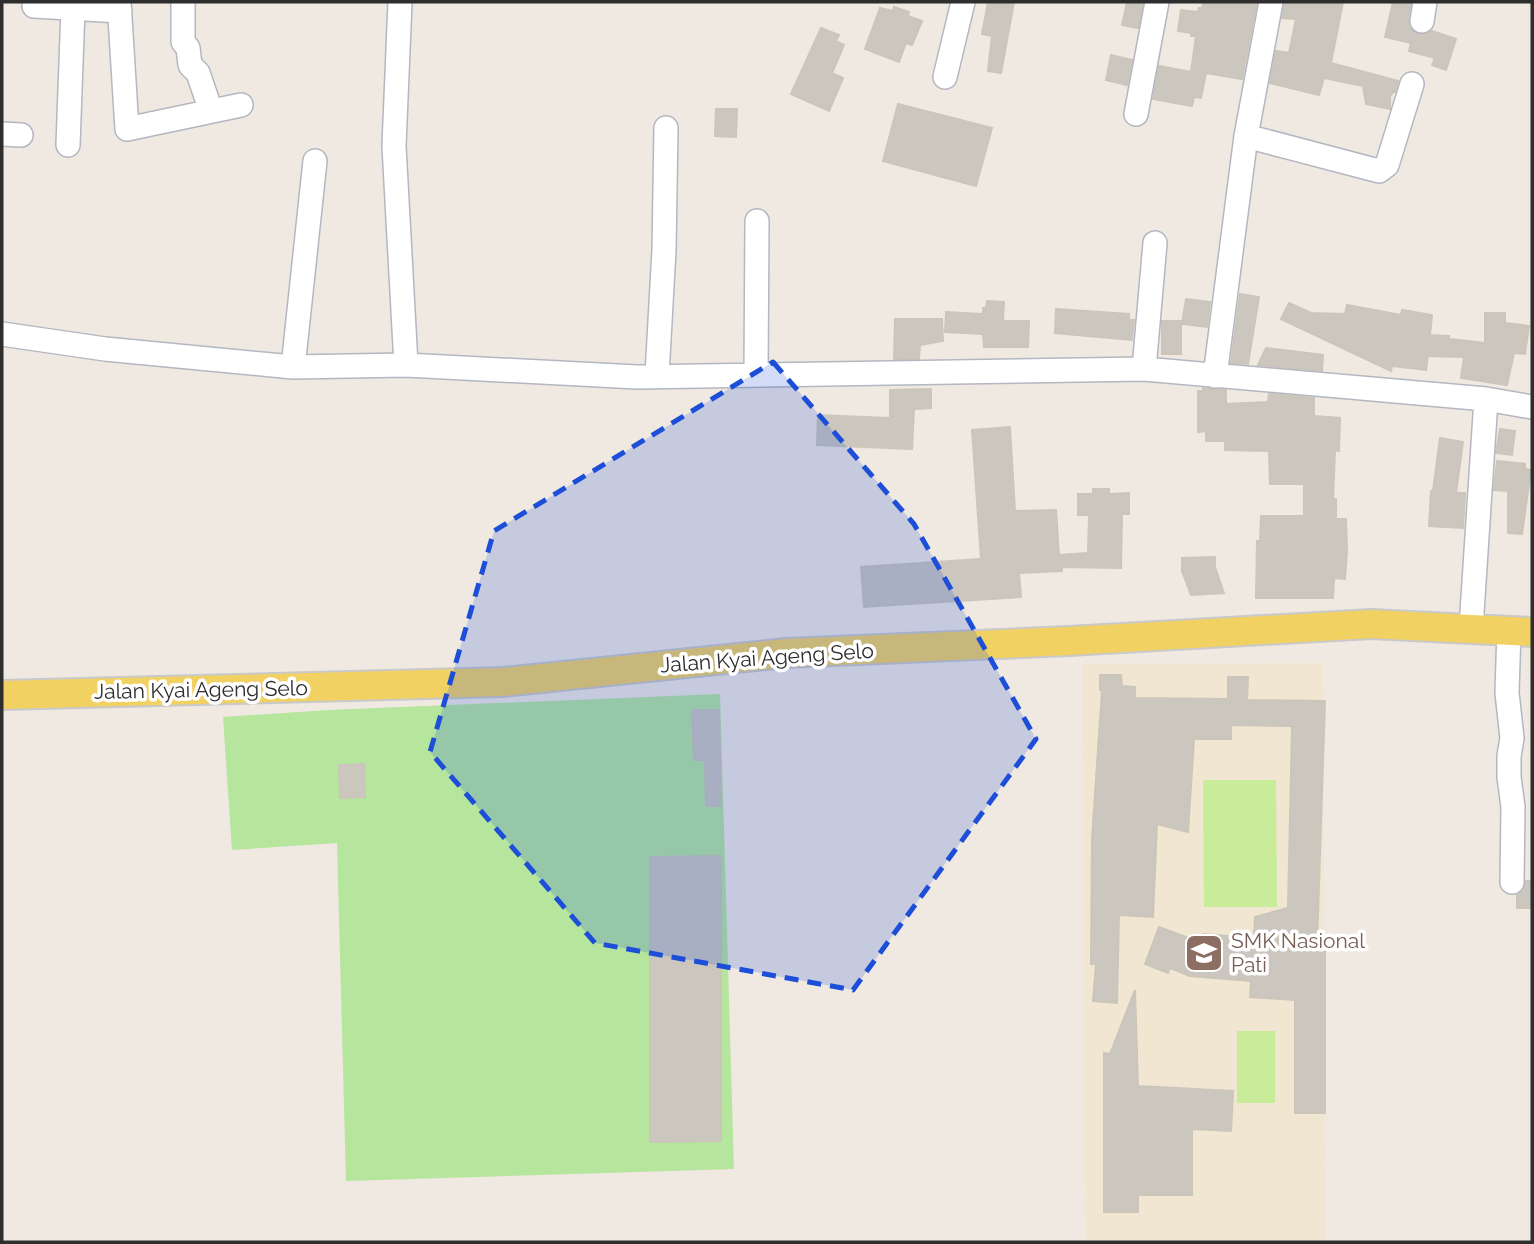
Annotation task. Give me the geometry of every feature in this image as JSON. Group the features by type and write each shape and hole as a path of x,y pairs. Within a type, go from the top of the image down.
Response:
{"main road":[{"name":"Jalan Kyai Ageng Selo","path":"2,695 503,682 786,653 1371,624 1521,631"}],"street":[{"path":"183,2 183,42 188,48 190,65 198,73 211,111"},
{"path":"400,2 394,138 406,365"},
{"path":"944,77 963,2"},
{"path":"1136,114 1157,2"},
{"path":"1215,376 1246,136 1271,2"},
{"path":"34,6 120,6 127,129 241,105"},
{"path":"68,145 73,8"},
{"path":"1246,136 1379,171 1387,165 1412,84"},
{"path":"657,375 664,250 666,128"},
{"path":"293,367 315,160"},
{"path":"756,374 757,221"},
{"path":"1144,369 1155,243"},
{"path":"3,341 293,367 406,365 624,376 1144,369 1486,399 1532,407"},
{"path":"1471,628 1486,399"},
{"path":"1512,882 1513,807 1509,777 1512,738 1507,694 1521,631"}],"highlighted area":[{"path":"773,362 914,524 1036,739 853,990 595,943 430,752 494,531"}],"shaded area":[{"name":"SMK Nasional Pati","path":"1323,663 1325,1242 1085,1242 1083,664"}],"green space":[{"path":"720,694 734,1169 346,1181 337,843 232,850 223,717 328,710"},
{"path":"1203,780 1276,780 1277,907 1204,907"},
{"path":"1237,1031 1275,1031 1275,1103 1237,1103"}],"building":[{"path":"988,2 1014,2 1001,73 988,71 992,36 982,34"},
{"path":"1127,2 1143,2 1138,28 1122,25"},
{"path":"1203,2 1257,2 1242,79 1206,73 1201,98 1194,97 1192,106 1153,99 1159,66 1191,72 1196,36 1178,31 1181,10 1198,12"},
{"path":"1285,2 1343,2 1331,63 1398,81 1395,92 1390,97 1390,109 1366,104 1363,86 1324,78 1319,95 1270,83 1276,51 1289,53 1296,19 1282,18"},
{"path":"1393,2 1411,2 1408,19 1409,27 1414,32 1421,35 1432,31 1456,39 1446,70 1432,65 1435,58 1409,51 1411,43 1385,37"},
{"path":"894,7 909,12 908,16 922,21 912,45 906,43 899,62 865,49 880,8 893,11"},
{"path":"821,28 839,35 836,41 844,45 832,73 843,78 829,111 791,94"},
{"path":"1111,55 1132,60 1127,85 1106,80"},
{"path":"898,104 992,128 976,186 883,161"},
{"path":"716,109 737,109 736,137 715,136"},
{"path":"1240,294 1259,297 1248,364 1231,363"},
{"path":"1186,299 1210,302 1207,327 1182,324"},
{"path":"987,301 1004,302 1003,321 1029,321 1028,347 984,347 983,334 945,332 946,312 983,314"},
{"path":"1289,303 1311,313 1345,314 1347,305 1401,315 1402,310 1432,315 1430,335 1485,343 1485,313 1505,313 1505,323 1529,326 1525,354 1514,353 1507,385 1461,378 1464,357 1428,356 1426,370 1392,366 1391,371 1281,319"},
{"path":"1056,309 1129,314 1129,320 1134,320 1132,340 1055,333"},
{"path":"895,319 942,319 943,341 920,345 919,359 894,359"},
{"path":"1162,321 1181,321 1181,354 1162,354"},
{"path":"1266,348 1323,355 1322,371 1258,365"},
{"path":"1203,388 1226,390 1226,404 1268,402 1269,394 1314,398 1314,416 1340,418 1339,451 1335,450 1333,499 1336,499 1336,519 1346,519 1347,551 1345,579 1334,578 1333,598 1256,598 1257,541 1260,541 1261,516 1304,516 1304,484 1270,484 1269,451 1225,450 1225,441 1206,441 1206,431 1198,432 1198,391 1203,391"},
{"path":"931,389 931,408 914,409 912,449 817,445 818,415 890,418 890,390"},
{"path":"1010,427 1015,511 1056,510 1059,555 1088,553 1089,515 1078,515 1078,494 1093,494 1093,489 1109,489 1109,494 1129,493 1129,514 1122,514 1121,568 1062,567 1062,571 1019,573 1021,597 864,607 861,567 981,559 972,430"},
{"path":"1500,429 1515,431 1512,455 1496,453"},
{"path":"1440,438 1463,442 1456,493 1465,493 1463,528 1429,526 1431,491"},
{"path":"1497,461 1525,464 1525,469 1531,470 1522,534 1508,533 1508,491 1494,490"},
{"path":"1215,557 1215,567 1224,593 1191,595 1182,571 1182,558"},
{"path":"1100,675 1121,675 1122,686 1135,687 1135,698 1228,699 1228,677 1248,677 1247,700 1325,701 1317,946 1325,946 1325,1113 1295,1113 1295,1000 1250,997 1251,981 1190,976 1170,968 1168,973 1145,964 1159,927 1202,943 1203,934 1254,938 1255,917 1288,908 1292,726 1231,725 1231,739 1194,739 1188,832 1157,824 1153,917 1119,915 1117,1003 1093,1001 1096,964 1091,964 1092,839 1102,690"},
{"path":"692,710 719,710 721,806 706,806 705,760 694,760"},
{"path":"364,764 365,797 340,798 339,765"},
{"path":"721,856 721,1141 650,1142 650,857"},
{"path":"1526,881 1532,881 1532,908 1517,908 1517,895 1524,890"},
{"path":"1135,990 1138,1086 1233,1091 1231,1131 1192,1129 1192,1195 1138,1195 1138,1212 1104,1212 1104,1053 1110,1054"}],"place":[{"name":"SMK Nasional Pati","path":"1204,953"}]}
